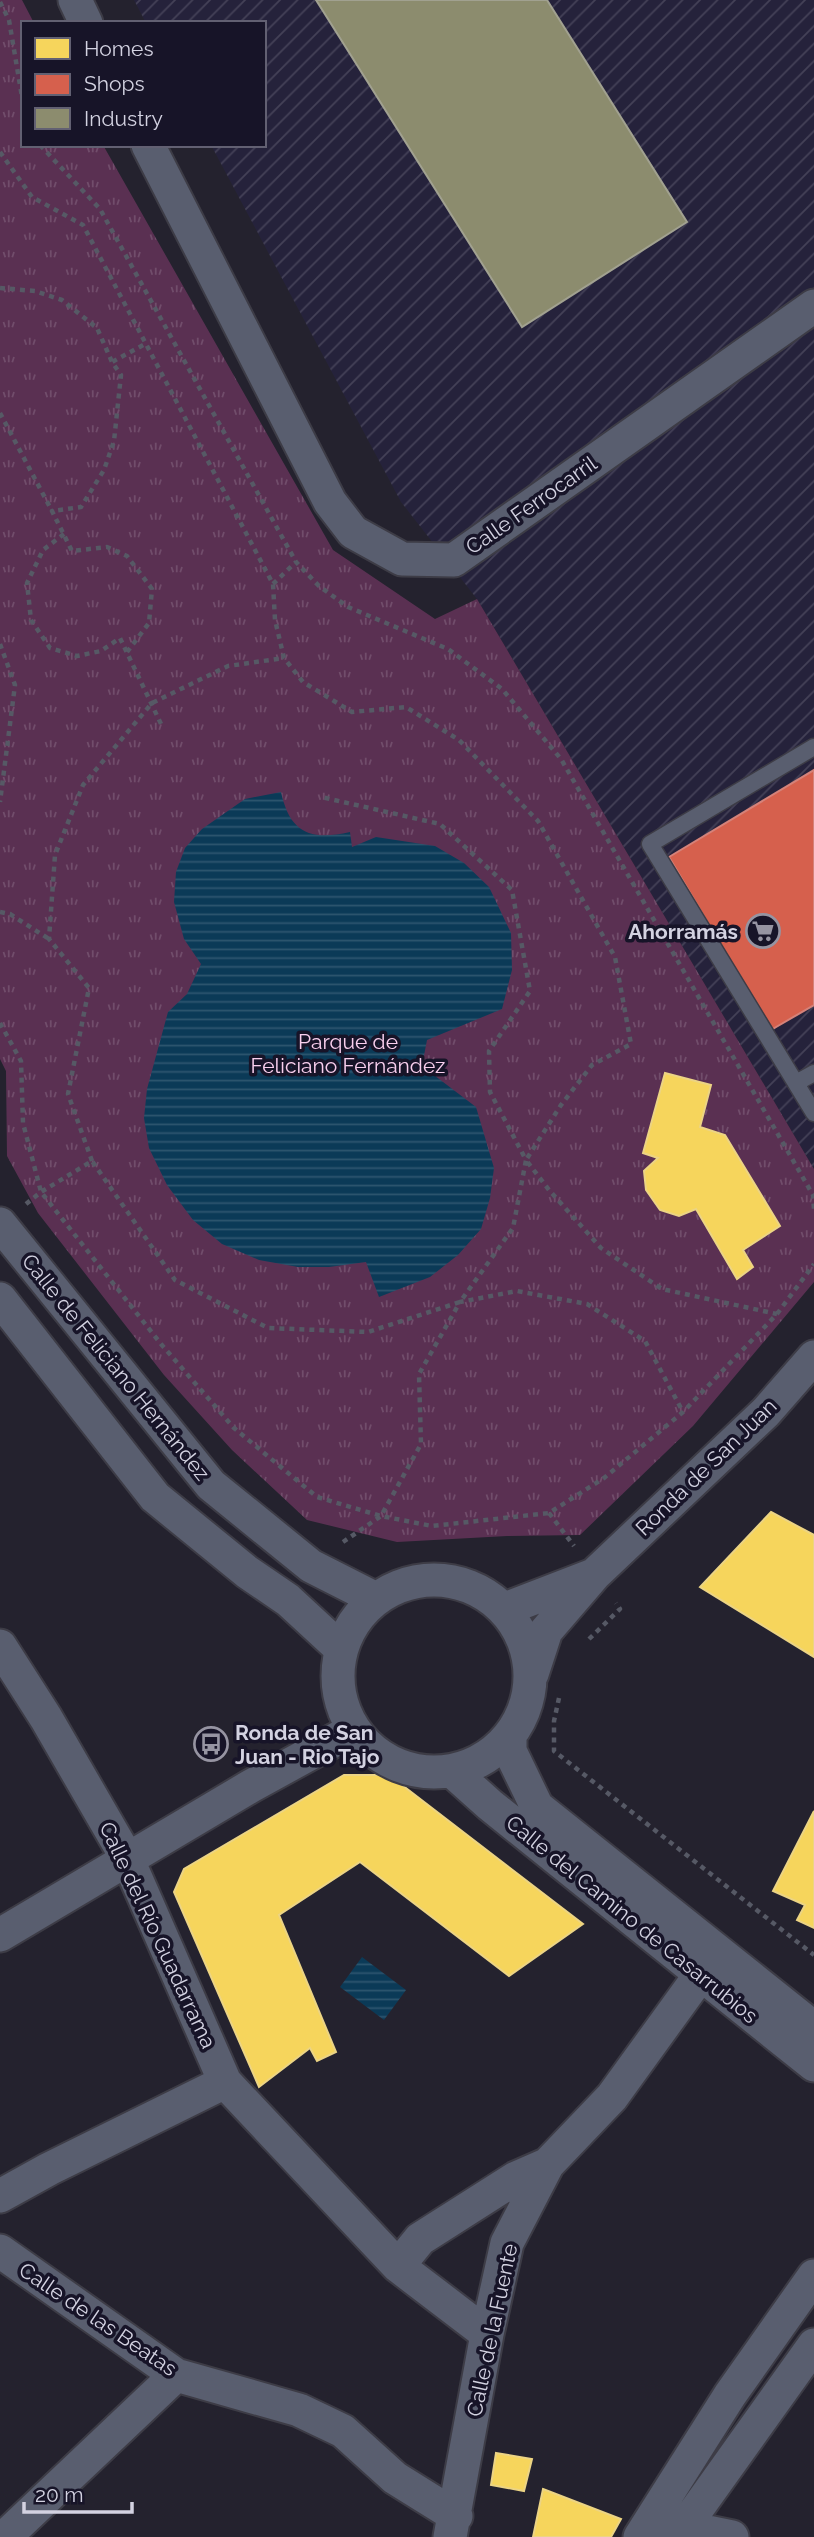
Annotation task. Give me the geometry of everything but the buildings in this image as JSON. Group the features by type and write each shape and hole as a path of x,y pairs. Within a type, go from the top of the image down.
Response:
{"street":[{"path":"75,0 85,21"},
{"name":"Calle Ferrocarril","path":"150,147 330,502 353,532 402,559 454,560 814,306"},
{"name":"Calle de Feliciano Hernández","path":"0,1224 211,1485 311,1566 376,1599"},
{"path":"0,1299 155,1497 247,1572 288,1600 341,1648"},
{"name":"Ronda de San Juan","path":"531,1676 546,1632 595,1574 766,1412 814,1357"},
{"name":"Ronda de San Juan","path":"505,1609 595,1574"},
{"path":"428,1579 456,1581 482,1592 505,1609 519,1629 528,1652 531,1676 526,1708 510,1737 486,1758 452,1771 429,1773 399,1767 373,1752 353,1730 342,1704 337,1676 341,1648 355,1621 376,1599 400,1586 428,1579"},
{"name":"Calle del Río Guadarrama","path":"0,1646 46,1718 128,1860 225,2082 398,2266 487,2334"},
{"path":"0,1935 262,1780 353,1730"},
{"name":"Calle del Camino de Casarrubios","path":"510,1737 510,1751 537,1807 814,2028"},
{"name":"Calle del Camino de Casarrubios","path":"452,1771 490,1805 814,2066"},
{"name":"Calle de la Fuente","path":"453,2526 487,2334 507,2243 548,2164 612,2097 701,1974"},
{"path":"0,2196 225,2082"},
{"path":"398,2266 420,2239 516,2178 548,2164"},
{"name":"Calle de las Beatas","path":"0,2251 176,2375 299,2410 343,2431 453,2526"},
{"path":"662,2531 730,2395 814,2276"},
{"path":"662,2531 814,2345"},
{"path":"5,2537 176,2375"},
{"path":"662,2531 732,2537"}],"lane":[{"path":"814,747 650,844 814,1113"},
{"path":"796,1083 814,1073"}],"path":[{"path":"0,2 9,20 21,91"},
{"path":"0,23 9,20"},
{"path":"42,147 100,209 296,562 319,586 348,607 448,649 502,689 561,759 807,1184 813,1195 814,1210"},
{"path":"0,152 32,197 83,225 273,584 275,620 284,658 303,682 352,712 406,707 459,740 538,821 615,957 631,1044 592,1065 561,1105 526,1160 513,1228 460,1302 419,1374 421,1444 381,1516"},
{"path":"0,288 35,290 62,300 97,328 112,362 121,375 114,441 104,470 81,507 52,511"},
{"path":"112,362 145,344"},
{"path":"0,413 72,551 107,547 127,556 152,589 149,623 127,652"},
{"path":"64,534 43,550 27,583 32,620 50,648 78,656 100,651 120,638 162,726"},
{"path":"273,584 296,562"},
{"path":"0,644 15,685 0,802"},
{"path":"49,939 55,855 83,785 152,704 229,666 284,658"},
{"path":"321,797 440,824 512,890 530,991 489,1051 490,1092 526,1160 548,1190 601,1248 662,1289 777,1314"},
{"path":"0,912 10,914 49,939 89,988 68,1094 92,1161 175,1280 268,1328 368,1332 460,1302 517,1290 587,1304 645,1341 683,1412"},
{"path":"0,1023 21,1061 23,1124 41,1192 162,1344 234,1428 317,1497 381,1516 432,1526 549,1513 604,1478 683,1412 777,1314 814,1264"},
{"path":"0,1224 41,1192 92,1161"},
{"path":"549,1513 620,1609 581,1647"},
{"path":"559,1695 554,1721 554,1751 814,1955"}],"shaded area":[{"path":"134,0 814,0 814,1169 477,599 401,502 212,147 266,147 266,21 145,21"}],"green space":[{"name":"Parque de Feliciano Fernández","path":"0,0 22,0 33,21 21,21 21,147 104,147 333,550 435,619 477,599 814,1169 814,1282 693,1426 580,1535 397,1542 307,1520 232,1450 164,1375 38,1213 7,1156 6,1071 0,1059"}],"water":[{"path":"281,792 290,817 304,831 324,835 350,832 352,847 376,837 435,846 464,863 489,887 511,933 512,970 502,1009 427,1040 422,1066 476,1107 494,1168 490,1198 481,1229 458,1255 430,1277 379,1297 366,1262 329,1267 298,1267 259,1260 222,1244 193,1220 167,1185 149,1148 144,1118 147,1089 168,1012 187,994 201,964 184,939 174,902 176,872 185,848 202,829 245,799"},
{"path":"362,1957 406,1990 384,2020 340,1987"}],"place":[{"name":"Ahorramás","path":"763,931"},
{"name":"Ronda de San Juan - Rio Tajo","path":"211,1744"}]}
